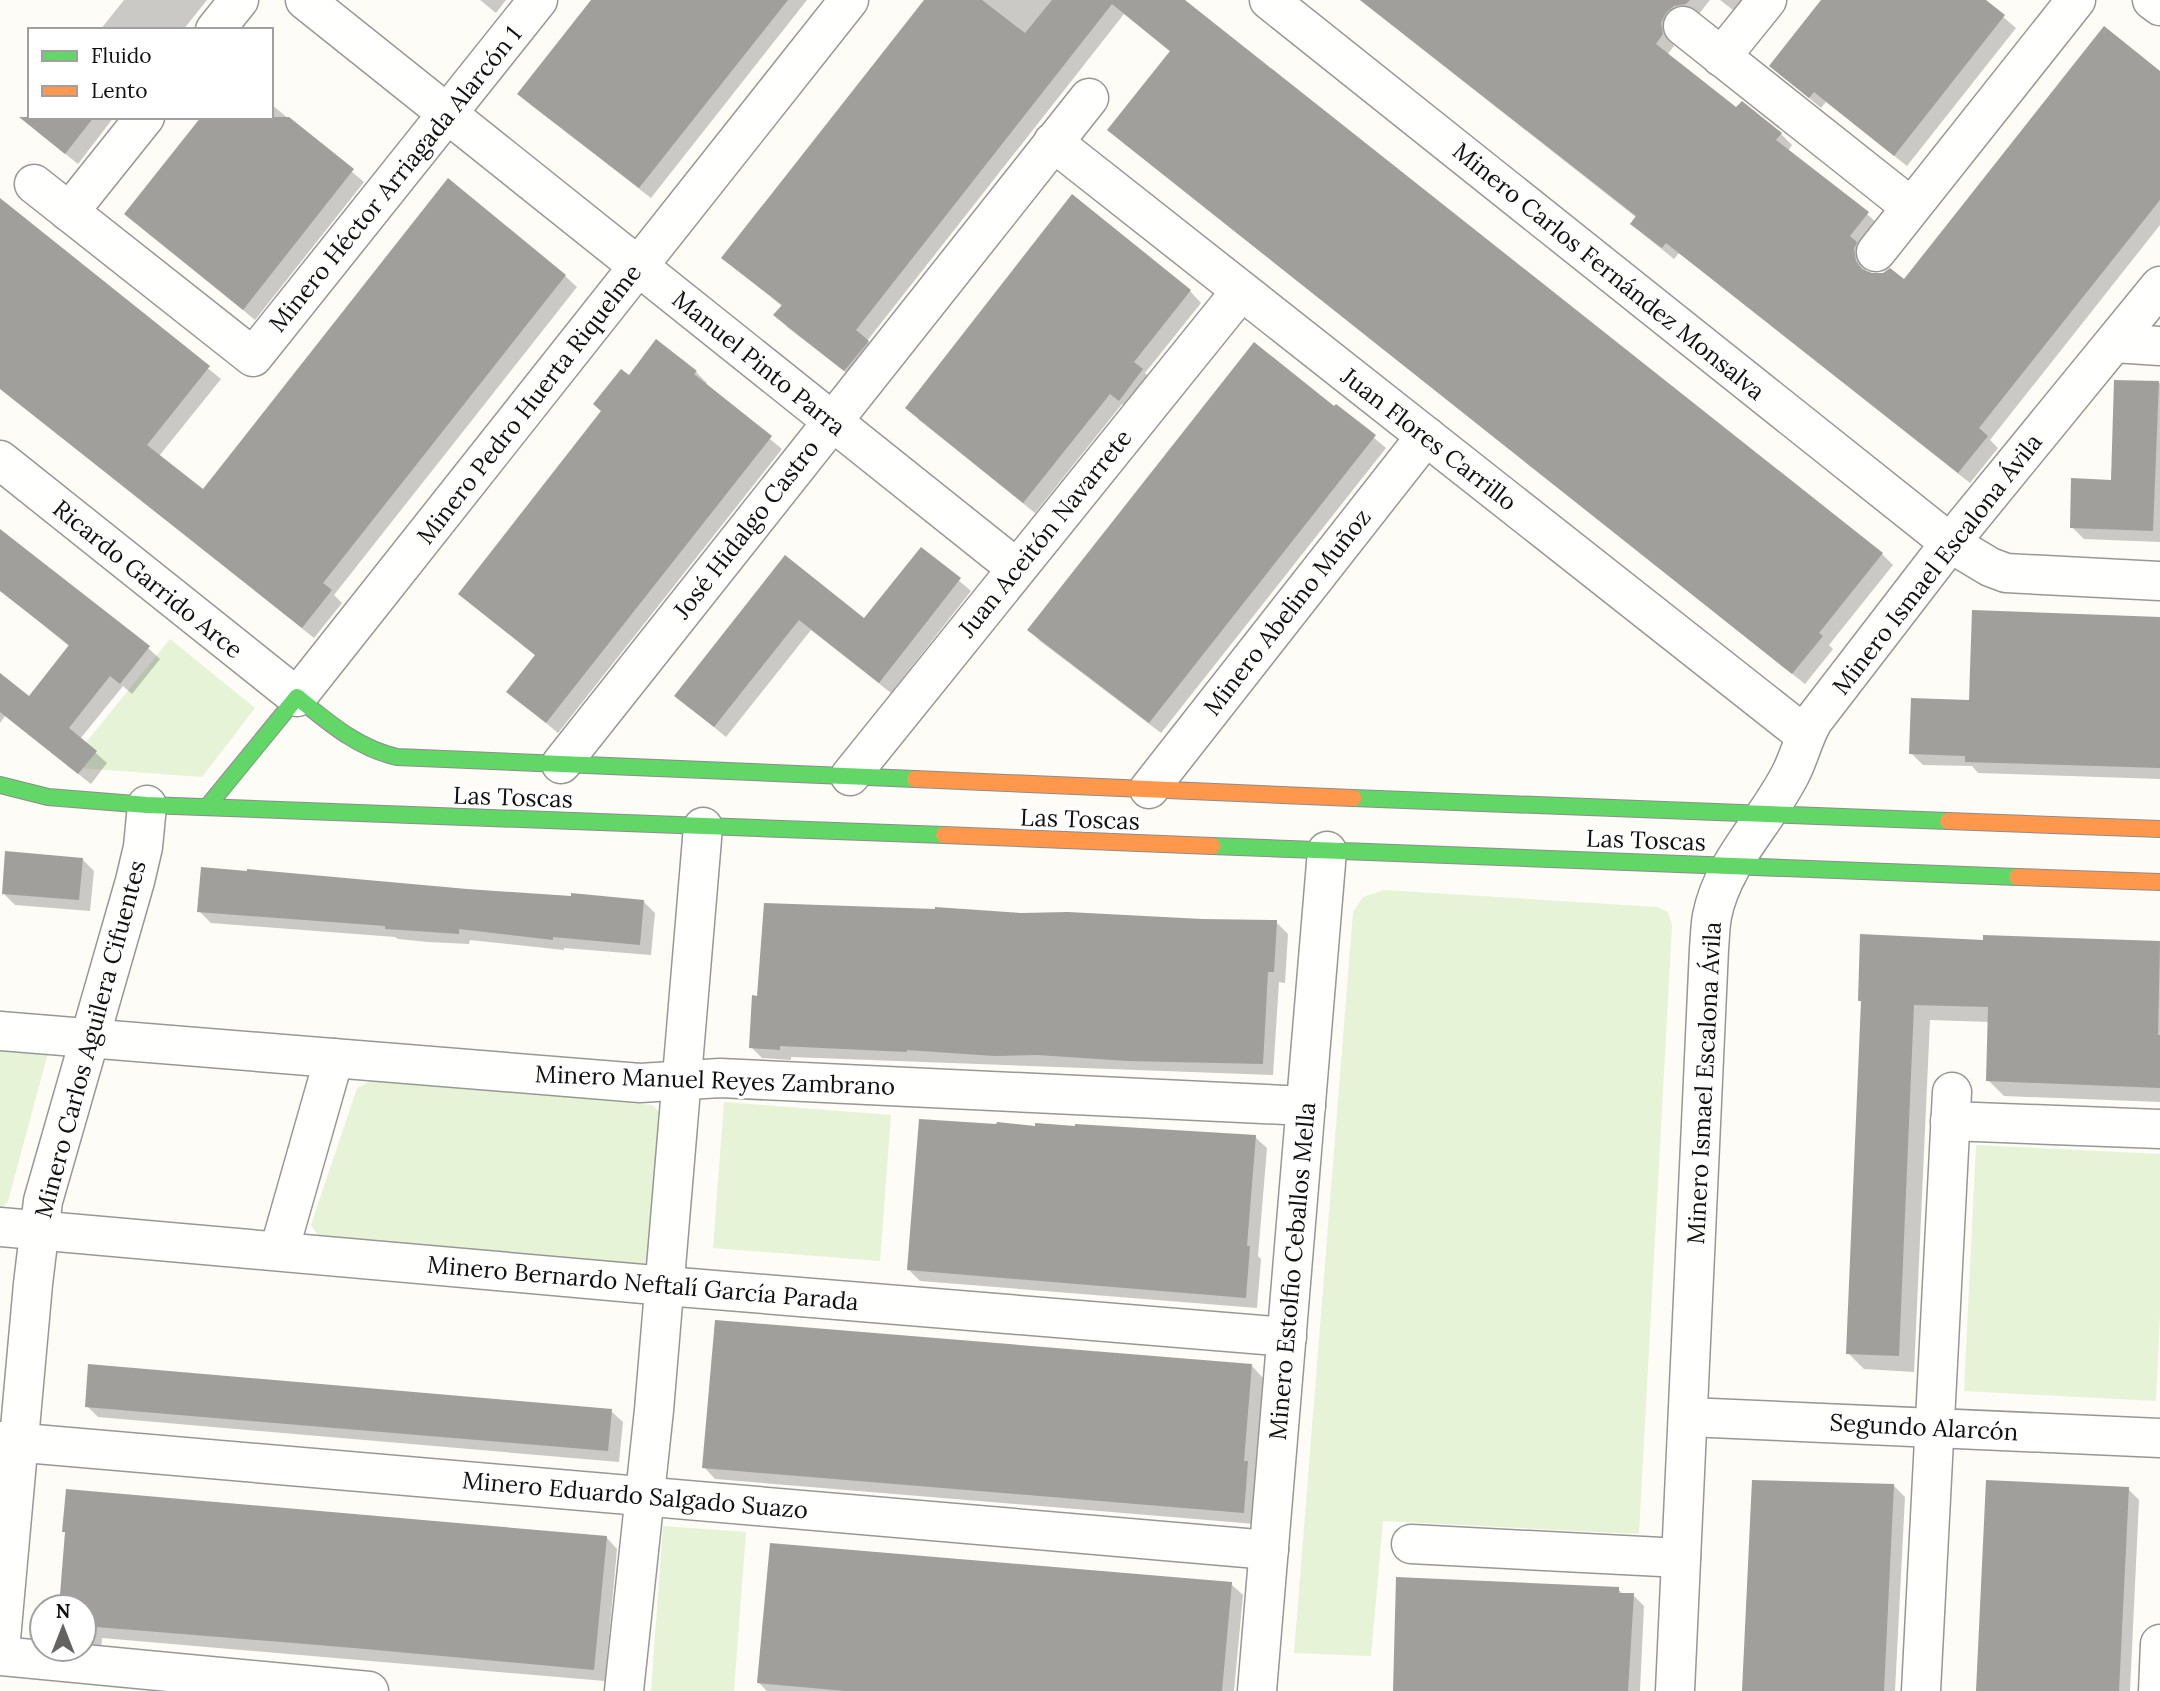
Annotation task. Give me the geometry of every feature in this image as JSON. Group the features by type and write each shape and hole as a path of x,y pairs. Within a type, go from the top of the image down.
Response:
{"street":[{"path":"217,28 239,0"},
{"name":"Manuel Pinto Parra","path":"305,0 1016,568"},
{"name":"Minero Héctor Arriagada Alarcón 1","path":"69,212 253,358 538,0"},
{"name":"Minero Pedro Huerta Riquelme","path":"207,807 849,0"},
{"name":"Minero Carlos Fernández Monsalva","path":"1269,0 1950,543 1990,567 2006,573 2160,581"},
{"path":"1721,57 1767,0"},
{"path":"1876,252 2076,0"},
{"path":"2152,0 2160,6"},
{"path":"1683,26 1911,207"},
{"name":"José Hidalgo Castro","path":"561,764 1089,98"},
{"path":"34,184 69,212 143,119"},
{"name":"Juan Flores Carrillo","path":"1053,142 1805,735"},
{"name":"Minero Ismael Escalona Ávila","path":"1675,1691 1712,917 1723,883 1731,866 1792,771 1805,735 1826,703 1950,543 2160,286"},
{"name":"Juan Aceitón Navarrete","path":"850,776 1241,291"},
{"path":"2114,343 2160,346"},
{"name":"Minero Abelino Muñoz","path":"1149,789 1426,436"},
{"name":"Ricardo Garrido Arce","path":"0,460 297,697"},
{"name":"Las Toscas","path":"297,697 363,747 379,755 1765,815 2160,829"},
{"name":"Las Toscas","path":"0,785 48,797 147,805 2160,882"},
{"name":"Minero Carlos Aguilera Cifuentes","path":"0,1650 9,1441 39,1230 51,1172 135,881 143,847 147,805"},
{"path":"624,1691 666,1286 703,827"},
{"name":"Minero Estolfio Ceballos Mella","path":"1257,1691 1327,851"},
{"name":"Minero Manuel Reyes Zambrano","path":"0,1031 640,1083 734,1079 1306,1106"},
{"path":"279,1251 334,1058"},
{"path":"1921,1691 1951,1106 2160,1129"},
{"name":"Minero Bernardo Neftalí García Parada","path":"0,1227 1287,1337"},
{"name":"Segundo Alarcón","path":"1688,1417 2160,1438"},
{"name":"Minero Eduardo Salgado Suazo","path":"9,1441 1269,1550"},
{"path":"1411,1544 1681,1558"},
{"path":"2158,1691 2160,1644"},
{"path":"0,1656 369,1691"}],"green space":[{"path":"170,639 255,708 202,777 66,767"},
{"path":"1384,890 1657,907 1668,912 1672,925 1639,1534 1383,1521 1371,1656 1294,1653 1353,912 1363,897"},
{"path":"0,1045 48,1053 8,1201 0,1210"},
{"path":"373,1080 652,1105 665,1118 649,1262 632,1270 321,1240 311,1225 357,1088"},
{"path":"724,1102 891,1115 880,1261 713,1248"},
{"path":"1976,1145 2160,1154 2160,1316 2156,1401 1964,1391"},
{"path":"663,1526 746,1532 734,1691 651,1691"}],"building":[{"path":"591,0 788,0 639,188 517,94"},
{"path":"924,0 982,0 1025,33 1052,0 1185,0 1883,553 1819,633 1823,636 1792,674 1107,130 1170,51 1112,4 856,330 869,341 844,371 773,315 782,305 721,258"},
{"path":"1360,0 1690,0 1686,4 1674,6 1666,13 1661,23 1663,34 1656,44 1736,107 1742,101 1782,133 1776,140 1869,212 1850,236 1857,242 1854,249 1856,261 1862,269 1872,273 1883,273 1890,268 1904,279 2104,26 2160,71 2160,200 1979,428 1988,436 1958,473 1666,243 1662,248 1630,224 1636,216"},
{"path":"1821,0 1986,0 2005,15 1894,156 1814,92 1809,98 1769,66"},
{"path":"19,117 92,119 65,154"},
{"path":"289,117 354,169 243,310 124,214 199,119"},
{"path":"448,178 566,275 323,583 332,590 302,628 0,389 0,198 210,366 147,445 203,489"},
{"path":"1072,194 1191,290 1134,362 1143,369 1119,401 1110,394 1023,503 905,408"},
{"path":"656,339 697,371 694,374 772,436 546,723 506,692 535,655 458,594 601,411 593,404 621,369 629,375"},
{"path":"1254,342 1334,406 1336,404 1376,435 1149,723 1027,630"},
{"path":"2114,380 2159,381 2153,531 2070,528 2071,478 2111,480"},
{"path":"0,529 150,646 120,684 110,676 69,728 97,751 78,774 0,712 0,673 29,696 69,645 0,591"},
{"path":"921,547 961,578 879,683 799,620 714,727 674,696 785,555 864,618"},
{"path":"1972,610 2160,617 2160,768 1965,762 1965,756 1909,754 1911,698 1969,700"},
{"path":"5,851 83,858 79,900 2,894"},
{"path":"201,867 467,889 571,896 571,893 644,900 640,945 553,937 553,940 459,929 459,934 385,929 385,926 197,912"},
{"path":"764,903 1277,920 1274,972 1268,972 1263,1064 780,1046 780,1050 749,1048 752,995 757,996"},
{"path":"1860,934 1983,940 1983,935 2160,941 2160,1088 1986,1081 1988,1007 1914,1005 1899,1356 1846,1354 1861,1001 1858,1001"},
{"path":"919,1119 1035,1126 1035,1123 1075,1124 1256,1135 1247,1246 1250,1246 1246,1298 907,1270"},
{"path":"715,1320 1252,1364 1244,1461 1248,1461 1244,1513 702,1468"},
{"path":"88,1364 612,1409 608,1451 85,1407"},
{"path":"1752,1480 1894,1484 1884,1691 1742,1691"},
{"path":"1986,1480 2129,1487 2119,1691 1976,1691"},
{"path":"66,1489 607,1536 594,1670 98,1627 98,1593 60,1593 65,1532 62,1532"},
{"path":"770,1543 1232,1582 1222,1691 845,1691 757,1683"},
{"path":"1396,1577 1619,1587 1619,1593 1634,1593 1628,1691 1393,1691"}],"traffic: fast":[{"path":"207,807 297,697 356,741 397,757 915,779"},
{"path":"0,785 48,797 147,805 944,835"},
{"path":"1353,798 1948,821"},
{"path":"1212,846 2017,877"}],"traffic: slow":[{"path":"915,779 1353,798"},
{"path":"1948,821 2160,829"},
{"path":"944,835 1212,846"},
{"path":"2017,877 2160,882"}]}
